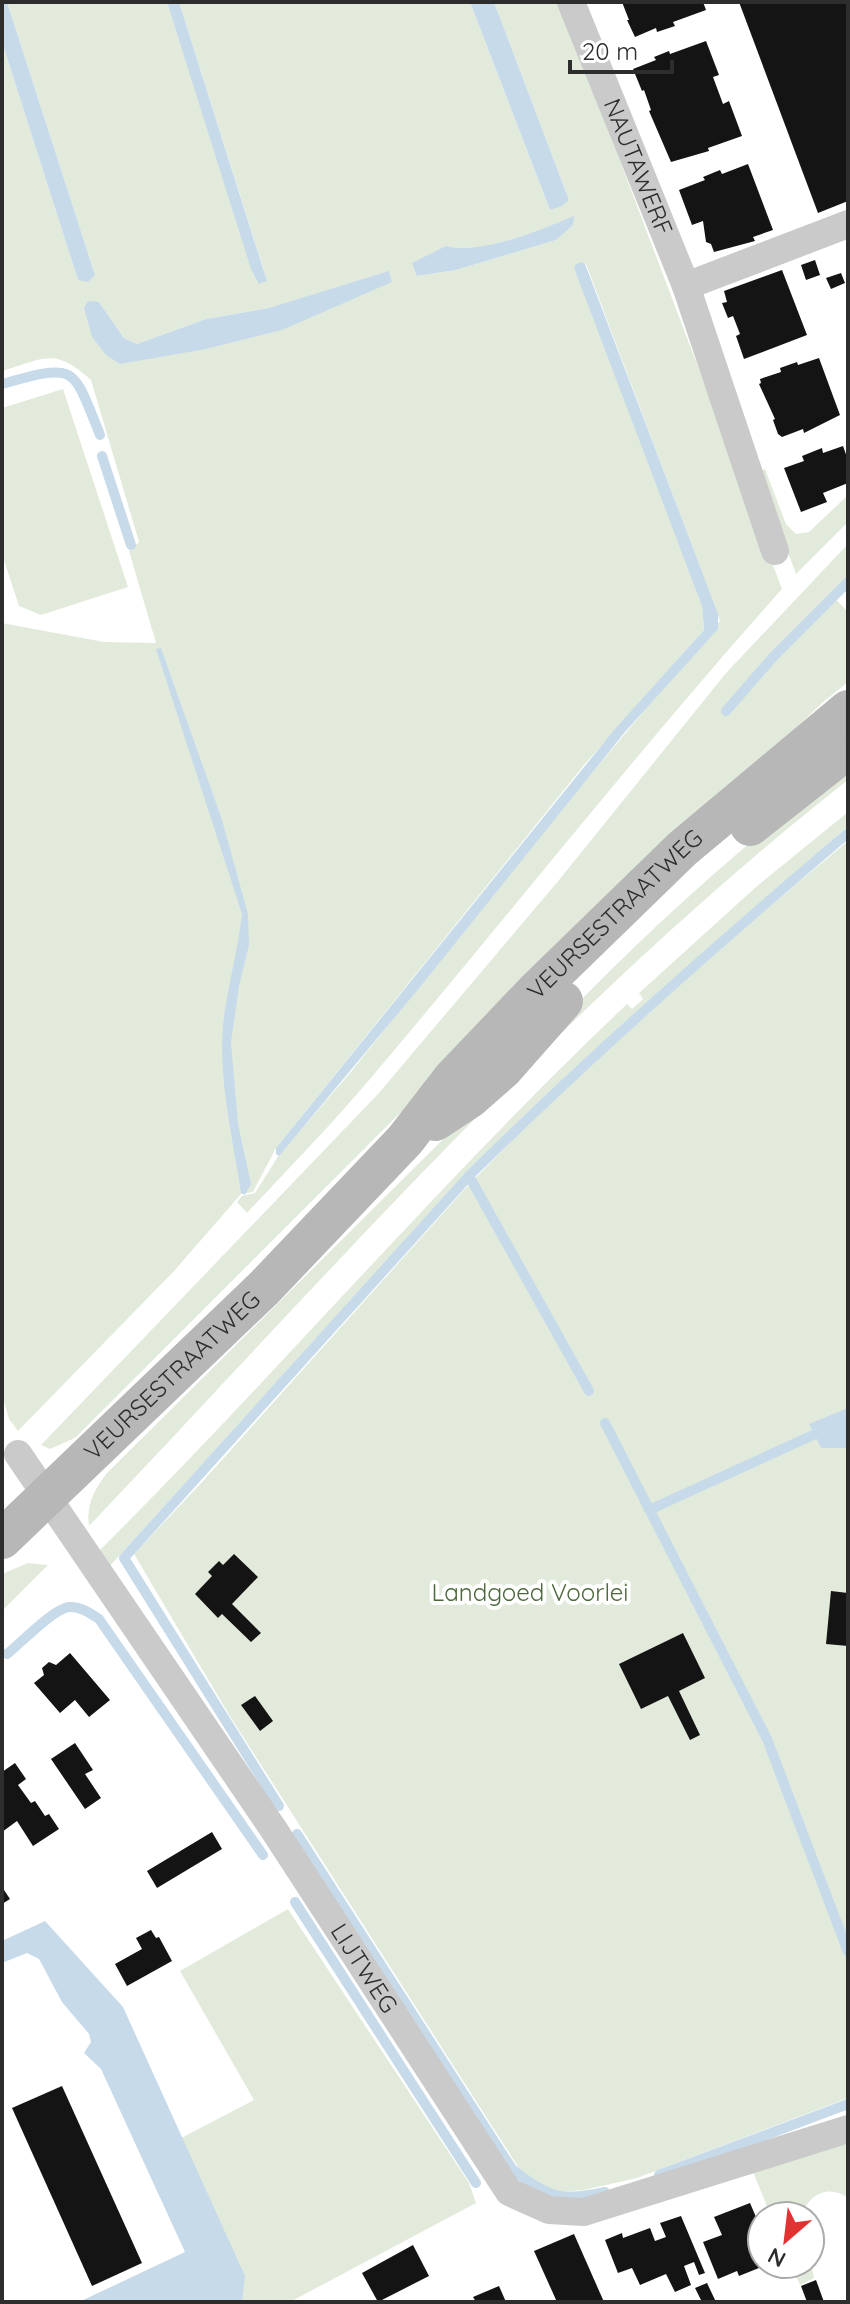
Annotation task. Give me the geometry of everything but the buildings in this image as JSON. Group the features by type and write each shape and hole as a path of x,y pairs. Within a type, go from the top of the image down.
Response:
{"main road":[{"name":"VEURSESTRAATWEG","path":"2,1539 264,1288 405,1140 453,1078 538,989 671,860 848,710"},
{"name":"VEURSESTRAATWEG","path":"405,1140 470,1098 503,1069 554,1010 711,857 848,749"}],"street":[{"name":"NAUTAWERF","path":"571,2 686,286 775,551"},
{"path":"686,286 842,227"},
{"name":"LIJTWEG","path":"18,1454 274,1830 509,2192 549,2210 584,2212 848,2129"}],"green space":[{"path":"7,2 167,2 267,280 179,2 470,2 550,210 569,200 494,2 560,2 782,589 370,1079 247,1213 237,1202 242,1196 255,1193 279,1155 350,1073 554,818 720,621 586,264 582,262 702,606 704,630 584,765 276,1148 253,1192 241,1194 175,1270 18,1431 9,1419 2,1394 2,623 104,642 156,643 129,551 139,542 91,380 68,363 49,358 2,371 2,42 78,280 95,275","holes":["573,217 556,240 456,270 417,276 446,246 460,248 493,244 528,235","99,302 124,338 137,344 206,319 269,308 106,355"]},
{"path":"63,389 128,587 41,615 19,606 2,554 2,408"},
{"path":"765,469 786,524 796,534 809,532 848,495 848,522 796,574 758,472"},
{"path":"848,544 848,578 831,594 848,612 848,682 822,703 397,1116 75,1438 50,1449 41,1445 378,1094 559,880 726,673"},
{"path":"848,765 848,780 745,865 646,953 455,1139 89,1526 92,1498 107,1473 648,934 725,864"},
{"path":"848,812 848,826 640,1009 467,1172 109,1567 98,1552 492,1138 627,1004 632,1009 643,999 639,993 756,887"},
{"name":"Landgoed Voorlei","path":"848,841 848,2098 637,2178 584,2190 555,2192 520,2170 231,1718 134,1554 463,1191 559,1092 683,979"},
{"path":"28,1563 48,1565 2,1611 2,1574"},
{"path":"288,1909 469,2183 476,2203 290,2302 237,2302 164,2147 254,2100 180,1971"},
{"path":"848,2132 848,2198 827,2192 811,2200 764,2200 753,2172"}],"water":[{"path":"2,2 7,2 95,275 88,282 78,280 2,42"},
{"path":"167,2 179,2 267,281 259,284 251,269"},
{"path":"470,2 494,2 569,200 562,206 550,210"},
{"path":"574,216 573,225 556,240 456,270 417,276 412,263 446,246 460,248 493,244"},
{"path":"582,262 718,614 718,629 625,732 416,992 279,1156 276,1148 614,730 704,630 702,606 574,268"},
{"path":"389,271 392,282 282,330 206,349 120,364 106,355 92,337 84,308 88,301 99,302 124,338 137,344 206,319 269,308"},
{"path":"161,648 222,820 248,914 249,945 239,986 231,1043 238,1124 251,1184 245,1195 241,1193 227,1109 222,1046 242,914 156,649"},
{"path":"848,1408 848,1448 821,1448 809,1424"},
{"path":"45,1921 123,2007 245,2276 242,2302 79,2302 185,2252 101,2069 84,2053 91,2042 89,2034 62,2002 39,1959 27,1953 2,1963 2,1941"}],"waterway":[{"path":"2,384 45,373 69,375 83,395 100,435"},
{"path":"102,456 131,545"},
{"path":"726,711 774,656 848,582"},
{"path":"469,1176 655,1001 848,833"},
{"path":"279,1806 124,1558 469,1176 589,1391"},
{"path":"605,1423 767,1739 848,1952"},
{"path":"649,1510 813,1435"},
{"path":"7,1654 62,1609 85,1610 99,1619 263,1855"},
{"path":"297,1834 512,2169 535,2186 555,2195 577,2197 605,2192"},
{"path":"295,1902 476,2183"},
{"path":"659,2175 848,2104"}]}
